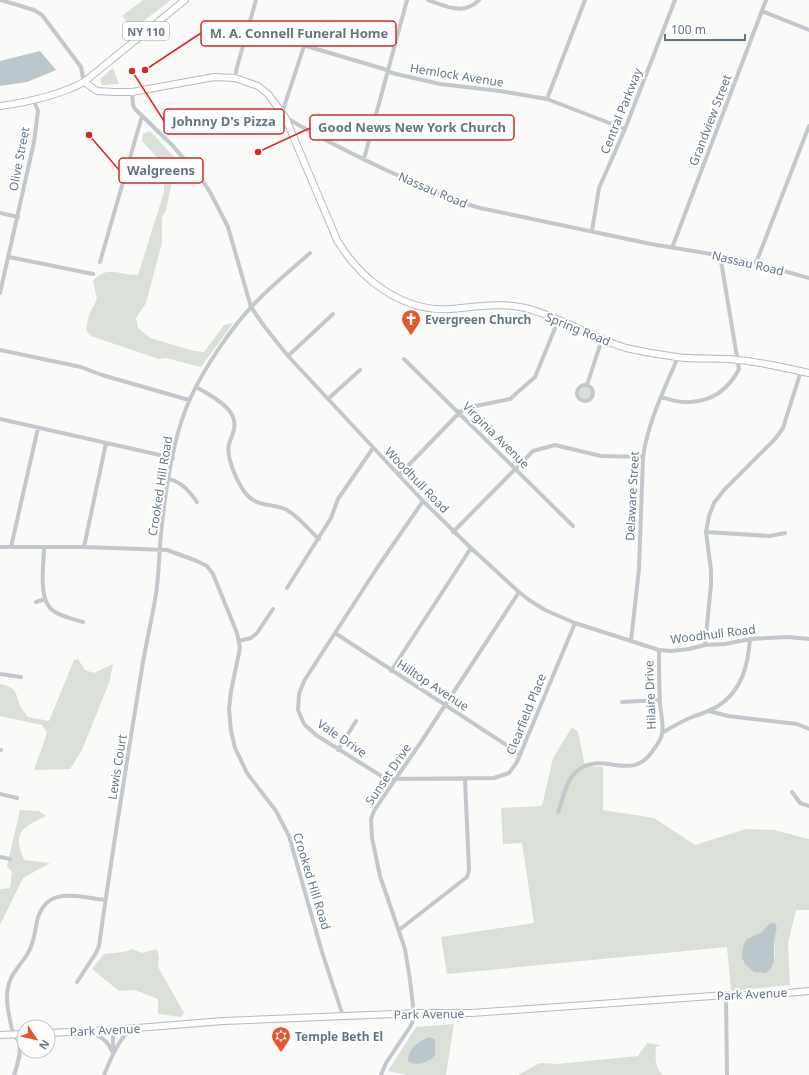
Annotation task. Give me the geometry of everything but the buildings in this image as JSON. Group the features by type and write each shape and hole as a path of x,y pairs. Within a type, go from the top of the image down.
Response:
{"main road":[{"name":"NY 110","path":"0,106 34,100 72,88 84,82 185,0"},
{"name":"Nassau Road","path":"84,82 97,91 132,92 206,78 235,78 258,86 268,94 284,115"},
{"name":"Spring Road","path":"284,115 337,240 352,261 369,278 385,291 397,298 421,307 448,309 496,305 517,306 536,312 626,348 678,357 737,360 809,373"},
{"name":"Park Avenue","path":"56,1033 130,1029 223,1021 471,1013 726,995 766,995 809,991"},
{"path":"0,1035 13,1034"}],"street":[{"path":"1,0 34,10 42,15 81,67 84,82"},
{"path":"235,78 256,0"},
{"path":"364,159 407,0"},
{"path":"428,0 459,9 472,6 478,0"},
{"path":"547,99 585,0"},
{"name":"Central Parkway","path":"592,231 599,188 625,129 675,0"},
{"name":"Grandview Street","path":"672,248 766,0"},
{"path":"762,11 809,30"},
{"name":"Hemlock Avenue","path":"286,40 411,78 440,84 547,99 625,129"},
{"path":"284,115 304,46"},
{"path":"100,262 142,116 133,105 132,92"},
{"name":"Olive Street","path":"0,293 18,217 38,117 38,111 34,100"},
{"name":"Nassau Road","path":"284,115 308,131 364,159 428,189 466,204 672,248 720,255 756,263 809,278"},
{"name":"Woodhull Road","path":"142,116 169,141 206,186 228,227 251,307 276,342 372,448 453,532 519,592 545,610 575,623 659,650 671,651 689,649 705,645 725,644 750,639 788,637 809,639"},
{"path":"756,263 809,126"},
{"path":"0,213 18,217"},
{"name":"Crooked Hill Road","path":"310,253 251,307 235,327 204,372 189,400 183,416 169,479 163,519 161,549 188,556 206,566 213,574 222,594 239,641 239,656 231,691 229,709 231,731 235,748 247,773 276,811 289,836 322,952 343,1016"},
{"path":"662,397 681,402 705,400 730,384 739,369 720,255"},
{"path":"9,257 93,274"},
{"path":"288,356 333,314"},
{"path":"398,475 459,413 466,408 510,399 535,376 558,321"},
{"path":"587,385 602,339"},
{"path":"0,350 81,367 102,375 189,400"},
{"name":"Delaware Street","path":"631,641 639,569 643,457 649,427 678,357"},
{"name":"Virginia Avenue","path":"404,359 573,526"},
{"path":"328,399 360,370"},
{"path":"705,645 712,570 706,532 709,516 714,503 724,490 783,428 801,371"},
{"path":"587,385 591,388 593,396 590,400 582,401 578,398 578,390 582,386 587,385"},
{"path":"196,387 223,405 233,417 235,425 228,453 230,461 244,490 255,501 287,510 319,539"},
{"path":"0,419 173,458"},
{"path":"11,547 38,428"},
{"path":"84,547 106,443"},
{"path":"453,532 533,451 555,445 601,456 643,457"},
{"path":"287,588 319,539 331,518 338,499 372,448"},
{"path":"169,479 183,485 197,502"},
{"name":"Vale Drive","path":"396,779 386,779 316,735 304,724 298,710 299,694 304,681 423,501"},
{"path":"706,532 770,536 785,533"},
{"path":"0,547 161,549"},
{"path":"44,547 43,584 45,599 51,609 62,615 83,622"},
{"path":"391,671 471,548"},
{"name":"Lewis Court","path":"77,982 99,946 142,666 156,593 161,549"},
{"name":"Sunset Drive","path":"413,1014 405,949 380,876 371,827 371,819 374,811 446,705 519,592"},
{"path":"36,602 45,599"},
{"path":"239,641 251,638 257,633 273,609"},
{"name":"Clearfield Place","path":"396,779 494,778 509,773 514,768 575,623"},
{"name":"Hilltop Avenue","path":"335,633 520,754"},
{"path":"662,733 675,725 719,706 738,685 745,671 750,639"},
{"name":"Hilaire Drive","path":"558,812 569,781 576,772 585,766 594,763 605,763 627,767 638,765 649,757 662,733 659,650"},
{"path":"0,674 21,677"},
{"path":"622,702 660,700"},
{"path":"709,711 728,716 797,724 809,729"},
{"path":"338,750 356,721"},
{"path":"399,930 467,876 469,870 465,779"},
{"path":"792,792 800,802 809,806"},
{"path":"0,794 17,798"},
{"path":"0,857 10,859"},
{"path":"14,1075 19,1054 19,1043 13,1034 7,1001 8,986 12,975 28,953 34,941 39,912 48,901 61,895 105,900"},
{"path":"726,995 727,1075"},
{"path":"381,1075 386,1063 410,1027 413,1021 413,1014"},
{"path":"104,1075 113,1053 122,1038 130,1029"},
{"path":"113,1030 113,1053"},
{"path":"89,1031 104,1039 108,1043 113,1053"}],"shaded area":[{"path":"143,0 171,0 133,29 122,16"},
{"path":"40,51 56,70 27,82 0,86 0,61"},
{"path":"113,68 119,84 102,85 100,79"},
{"path":"150,131 176,159 176,162 166,210 162,217 162,243 146,303 136,318 138,328 150,338 194,351 204,352 224,325 233,323 201,367 166,358 159,359 91,336 86,330 89,315 97,299 93,281 98,276 109,272 138,275 164,192 162,163 142,141 143,134"},
{"path":"583,387 587,387 591,393 587,399 583,399 579,395 579,391"},
{"path":"78,659 85,670 94,673 113,664 109,683 82,750 70,769 34,770 47,733 42,725 0,716 0,684 14,690 22,709 28,717 49,721 74,660"},
{"path":"572,727 578,732 585,766 603,767 603,810 654,818 695,845 746,829 774,830 809,839 809,910 796,910 788,943 790,985 731,991 727,947 447,974 441,937 534,923 522,843 503,844 501,808 542,806 553,758","holes":["777,928 774,936 775,958 747,939 762,932"]},
{"path":"20,810 39,811 46,816 25,828 19,836 19,843 24,860 50,863 23,878 0,925 0,889 10,888 12,872 7,866"},
{"path":"775,923 777,928 774,939 773,964 766,973 754,972 745,964 742,958 743,947 747,939 762,932 769,924"},
{"path":"133,949 142,953 157,949 159,957 158,967 184,1013 181,1017 158,1014 158,999 135,990 119,991 92,969 104,954 123,952"},
{"path":"454,1024 446,1075 407,1075 388,1071 416,1027","holes":["435,1040 435,1057 408,1061 413,1048"]},
{"path":"430,1037 435,1040 435,1056 426,1062 419,1064 408,1061 408,1056 412,1049"},
{"path":"647,1043 661,1045 656,1047 656,1058 658,1069 663,1075 518,1075 540,1063 558,1064 638,1056"}],"place":[{"name":"M. A. Connell Funeral Home","path":"145,70"},
{"name":"Johnny D's Pizza","path":"132,71"},
{"name":"Walgreens","path":"89,135"},
{"name":"Good News New York Church","path":"258,152"},
{"name":"Evergreen Church","path":"411,336"},
{"name":"Temple Beth El","path":"281,1053"}]}
